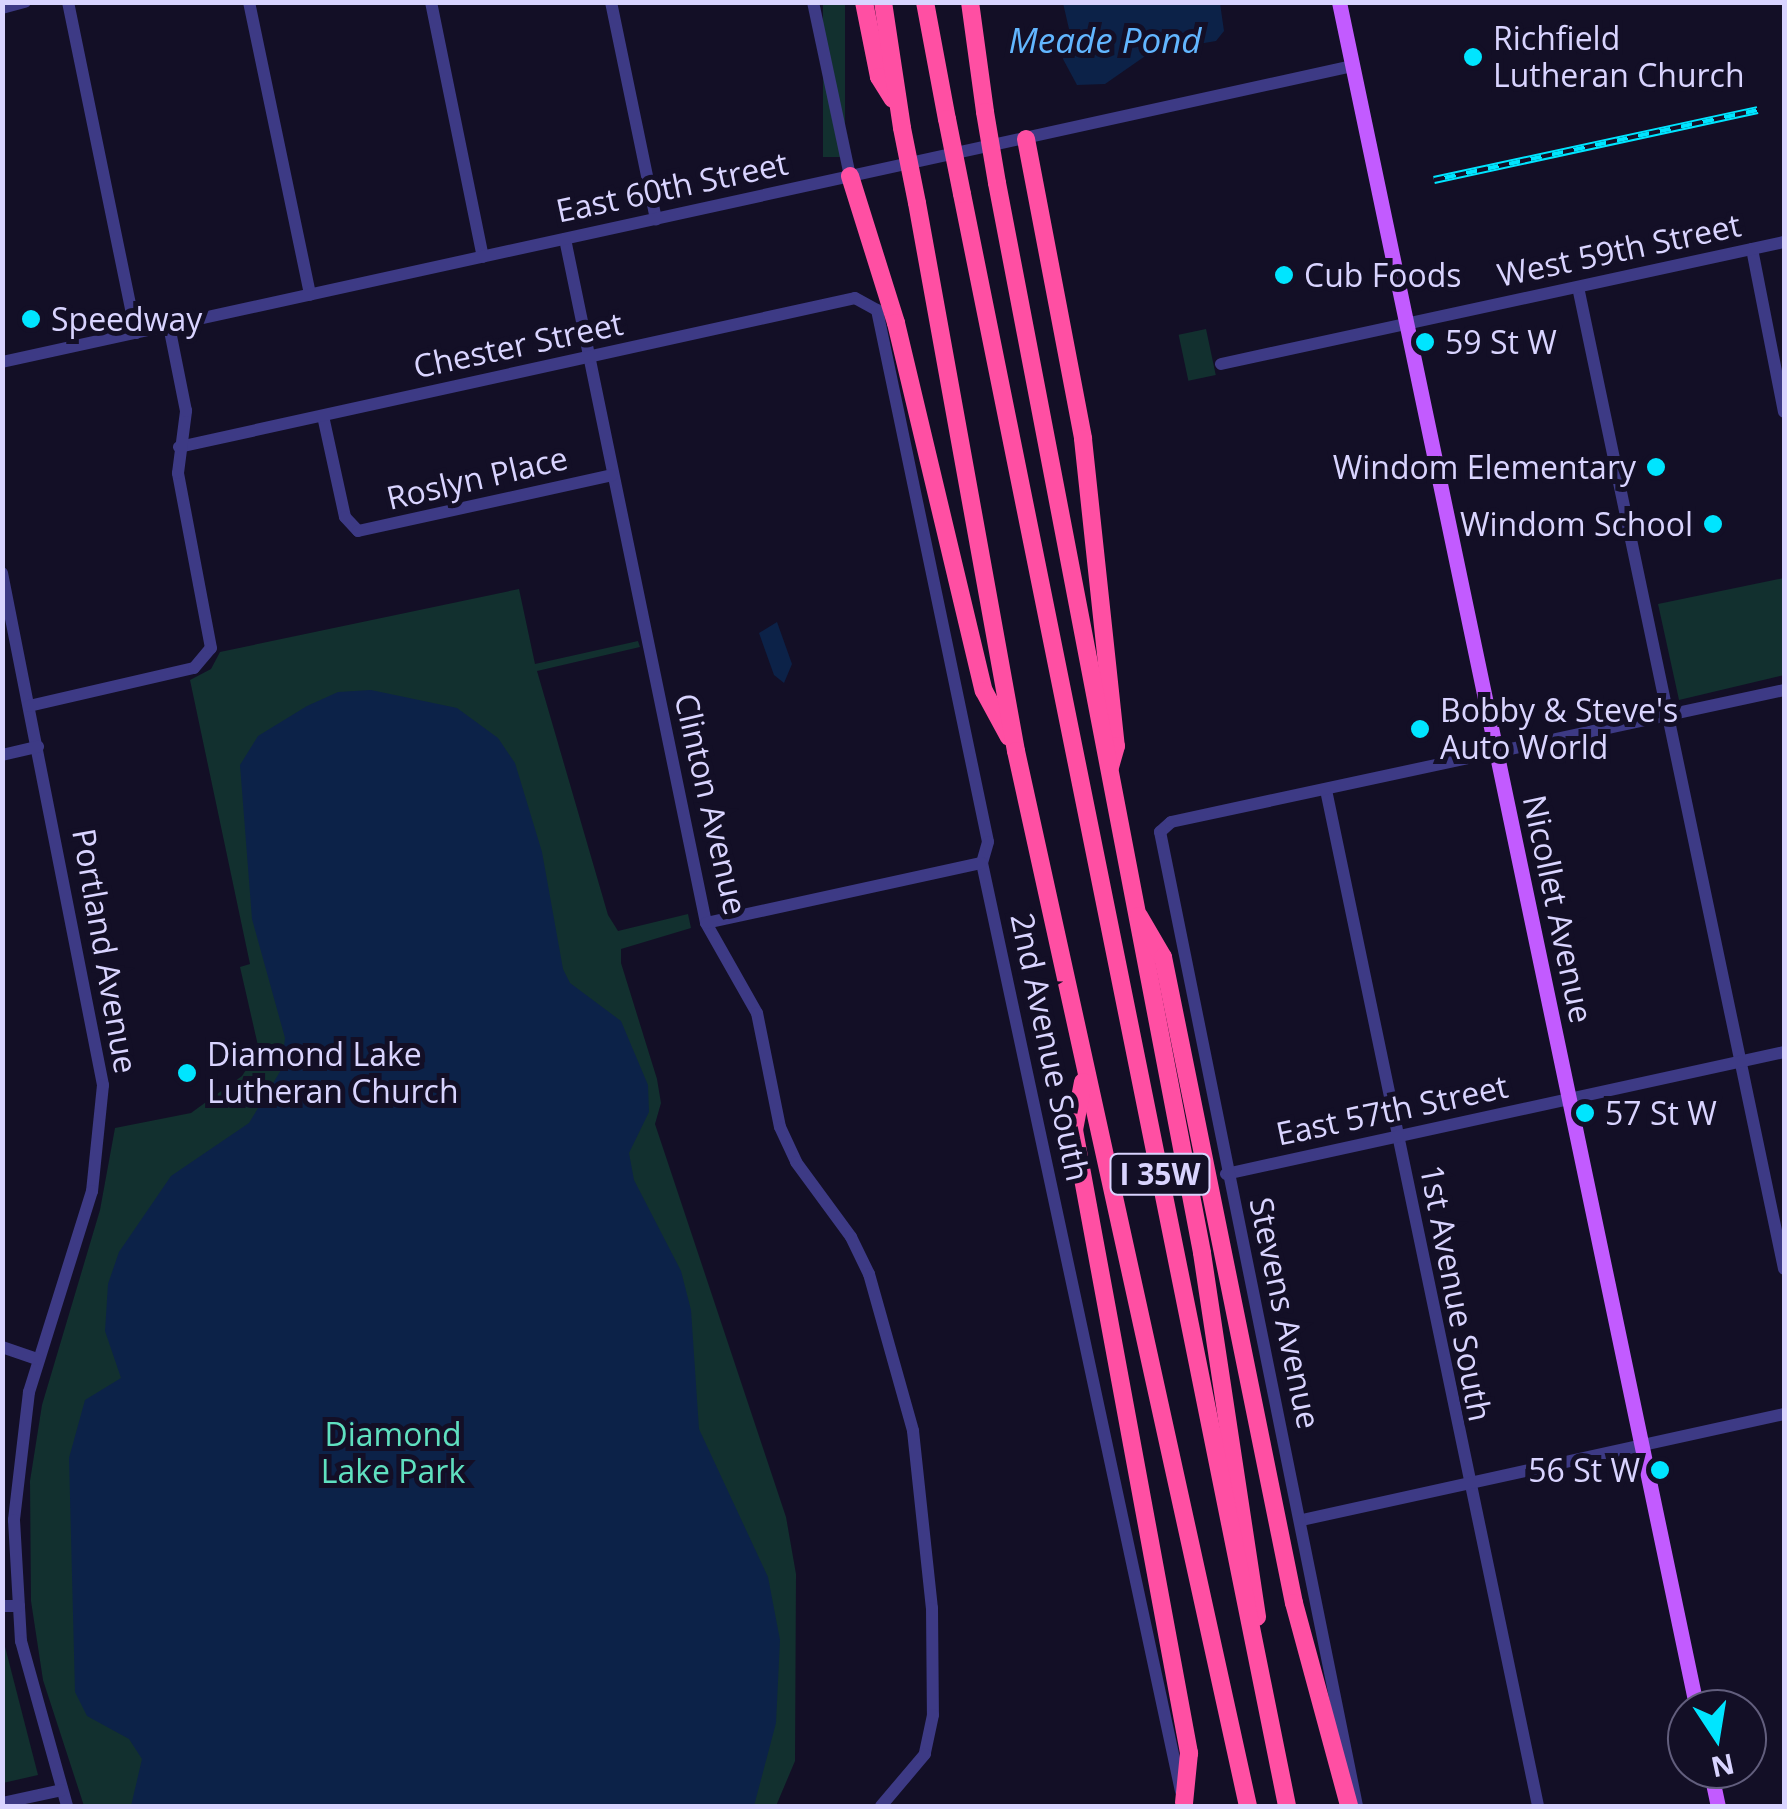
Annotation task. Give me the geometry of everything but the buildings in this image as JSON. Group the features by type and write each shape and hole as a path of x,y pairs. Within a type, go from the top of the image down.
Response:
{"highway":[{"path":"864,2 879,77 896,104"},
{"name":"I 35W","path":"883,2 896,104 1016,750 1248,1806"},
{"name":"I 35W","path":"925,2 1288,1806"},
{"path":"970,2 996,183 1136,912 1246,1517 1266,1702"},
{"path":"1026,138 1082,439 1116,746 1109,773"},
{"path":"850,176 896,322 984,692 1016,750"},
{"path":"1136,912 1163,957 1294,1602 1350,1806"},
{"path":"1085,1072 1074,1130 1189,1753 1184,1805"}],"main road":[{"name":"Nicollet Avenue","path":"1339,2 1694,1689"}],"street":[{"path":"2,8 24,2"},
{"path":"68,2 136,333"},
{"path":"249,2 310,295"},
{"path":"431,2 483,257"},
{"path":"611,2 656,219"},
{"path":"813,2 850,176"},
{"name":"East 60th Street","path":"2,362 1353,66"},
{"name":"Clinton Avenue","path":"565,239 706,924 757,1013 788,1144 869,1274 913,1430 932,1608 933,1715 924,1754 881,1806"},
{"name":"West 59th Street","path":"1221,364 1784,242"},
{"path":"1752,250 1784,412"},
{"path":"1578,287 1784,1269"},
{"name":"Chester Street","path":"179,447 856,298 869,301"},
{"name":"2nd Avenue South","path":"869,301 877,310 988,842 982,863 1184,1805"},
{"path":"29,706 181,672 206,660 210,632 178,473 186,412 169,326"},
{"name":"Roslyn Place","path":"323,416 345,517 358,531 612,475"},
{"name":"Portland Avenue","path":"2,573 103,1085 92,1190 36,1359 18,1458 19,1606 31,1691 67,1806"},
{"path":"1326,790 1784,690"},
{"path":"2,755 38,747"},
{"name":"Stevens Avenue","path":"1326,790 1170,822 1160,832 1226,1174 1302,1520 1358,1806"},
{"name":"1st Avenue South","path":"1326,790 1467,1483 1538,1806"},
{"path":"706,924 982,863"},
{"name":"East 57th Street","path":"1226,1174 1784,1052"},
{"path":"2,1346 36,1359"},
{"path":"1302,1520 1784,1414"},
{"path":"2,1606 19,1606"},
{"path":"2,1803 62,1790"}],"green space":[{"path":"823,3 845,3 845,157 823,157"},
{"path":"1206,329 1216,375 1188,381 1179,335"},
{"path":"1784,578 1784,675 1679,700 1658,604"},
{"name":"Diamond Lake Park","path":"519,589 535,664 638,641 640,647 537,671 608,915 618,931 688,914 691,928 621,949 621,963 657,1079 661,1103 655,1124 786,1517 796,1574 795,1761 776,1806 84,1806 43,1680 31,1601 30,1481 42,1405 100,1210 115,1128 191,1113 242,1076 259,1050 240,967 250,964 190,680 211,669 220,652"},
{"path":"2,1635 38,1775 3,1783 2,1783"}],"water":[{"name":"Meade Pond","path":"1063,3 1220,3 1224,31 1216,41 1151,52 1105,84 1077,85 1063,59 1069,29"},
{"path":"777,622 792,664 784,683 774,675 759,633"},
{"name":"Diamond Lake Park","path":"371,690 457,708 498,738 515,763 542,852 563,969 570,983 621,1021 648,1085 649,1112 629,1153 634,1180 681,1271 691,1310 699,1429 768,1577 780,1640 776,1723 754,1806 131,1806 142,1759 129,1739 87,1716 75,1692 69,1458 85,1400 121,1378 105,1331 108,1284 119,1252 171,1176 249,1123 281,1070 285,1038 252,919 240,765 258,736 307,706 338,692"}],"railway":[{"path":"1434,180 1758,110"}],"place":[{"name":"Richfield Lutheran Church","path":"1473,57"},
{"name":"Cub Foods","path":"1284,275"},
{"name":"Speedway","path":"31,319"},
{"name":"59 St W","path":"1425,342"},
{"name":"Windom Elementary","path":"1656,467"},
{"name":"Windom School","path":"1713,524"},
{"name":"Bobby & Steve's Auto World","path":"1420,729"},
{"name":"Diamond Lake Lutheran Church","path":"187,1073"},
{"name":"57 St W","path":"1585,1113"},
{"name":"56 St W","path":"1660,1470"}]}
